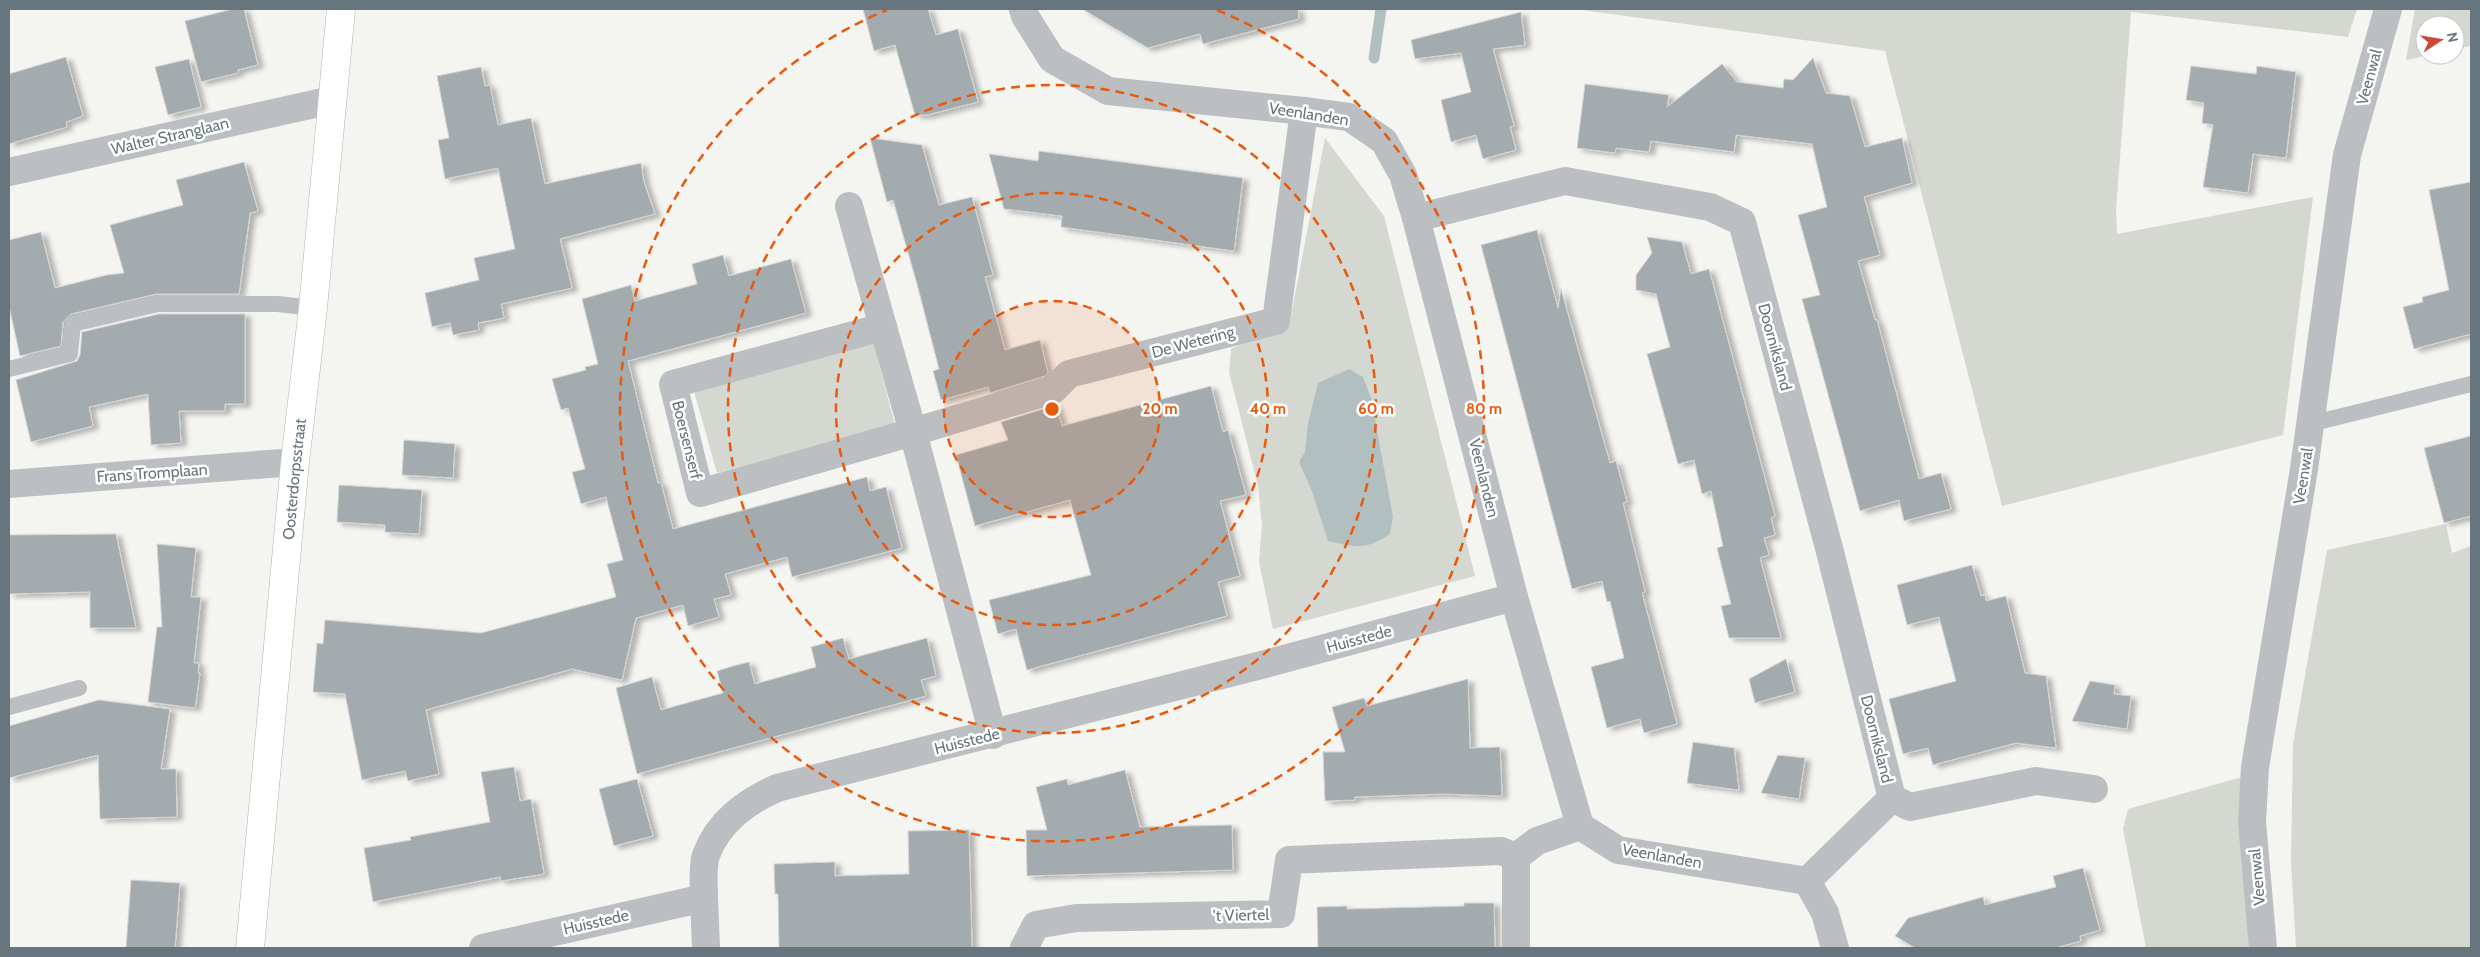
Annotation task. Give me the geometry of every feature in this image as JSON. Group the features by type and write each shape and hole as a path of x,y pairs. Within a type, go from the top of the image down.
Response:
{"street":[{"name":"Oosterdorpsstraat","path":"250,948 295,462 313,308 341,9"},
{"name":"Veenlanden","path":"1023,9 1025,16 1052,59 1108,91 1349,117 1384,141 1403,175 1416,218 1514,596 1580,826 1618,850 1807,881"},
{"name":"Veenwal","path":"2263,948 2252,822 2255,767 2310,424 2347,155 2388,9"},
{"name":"Walter Stranglaan","path":"9,172 332,100"},
{"name":"De Wetering","path":"913,432 1053,390 1069,374 1276,320 1304,111"},
{"name":"Doorniksland","path":"1416,218 1565,181 1710,208 1742,222 1892,798 1910,807 2036,781 2094,789"},
{"path":"850,206 913,432 993,735"},
{"name":"Boersenserf","path":"883,327 673,384 700,493 913,432"},
{"name":"Frans Tromplaan","path":"9,482 295,462"},
{"name":"Huisstede","path":"483,948 704,898 706,856 721,828 750,800 777,788 993,735 1514,596"},
{"name":"Doorniksland","path":"1807,881 1892,798"},
{"path":"1516,948 1516,857 1537,841 1580,826"},
{"name":"'t Viertel","path":"1024,948 1036,925 1076,918 1281,914 1289,860 1501,850 1516,857"},
{"path":"1807,881 1825,913 1835,948"},
{"path":"704,898 706,948"}],"lane":[{"path":"9,369 70,354 73,324 158,304 278,304 313,308"},
{"path":"2310,424 2471,384"},
{"path":"9,707 79,688"}],"shaded area":[{"path":"1574,9 2357,9 2348,37 2131,12 2116,210 2117,234 2313,197 2283,435 2002,506 1885,51"},
{"path":"2415,9 2471,9 2471,46 2465,47 2465,15 2415,15 2415,58 2406,60"},
{"path":"1325,138 1384,216 1475,576 1273,629 1259,562 1262,525 1258,486 1229,372 1231,349 1290,321"},
{"path":"873,342 895,425 717,473 694,391"},
{"path":"1349,369 1363,377 1371,398 1393,517 1390,534 1373,543 1360,546 1328,541 1312,491 1299,462 1305,452 1308,423 1318,383"},
{"path":"2446,524 2452,553 2471,546 2471,948 2296,948 2291,862 2293,744 2327,550"},
{"path":"2249,775 2254,948 2146,948 2123,829 2128,809"}],"building":[{"path":"233,9 244,9 258,65 238,70 238,73 201,82 185,21"},
{"path":"863,9 928,9 936,35 958,29 978,102 927,115 915,115 895,45 874,51"},
{"path":"1082,9 1298,9 1299,19 1203,44 1200,34 1148,48"},
{"path":"1521,12 1525,45 1493,49 1514,126 1510,127 1516,150 1483,159 1476,135 1451,142 1441,100 1471,92 1461,53 1415,59 1411,40"},
{"path":"66,57 83,116 66,122 67,127 9,144 9,74"},
{"path":"1813,58 1826,93 1850,96 1865,147 1902,138 1912,183 1864,197 1880,255 1858,261 1875,320 1877,320 1919,479 1941,473 1951,509 1904,521 1899,500 1860,511 1802,299 1820,295 1798,215 1827,207 1812,144 1736,135 1734,152 1651,141 1649,152 1616,148 1615,153 1577,148 1585,84 1669,95 1667,107 1722,64 1737,82 1783,88 1784,79 1793,80"},
{"path":"189,59 201,107 168,115 155,67"},
{"path":"2191,66 2256,74 2257,66 2296,72 2286,158 2253,154 2248,193 2203,187 2213,125 2202,123 2204,103 2186,100"},
{"path":"481,67 485,86 490,85 498,125 531,118 545,184 641,163 644,182 655,214 560,239 572,288 501,304 504,318 478,323 479,330 453,335 450,323 432,327 425,293 479,280 474,258 515,249 498,168 445,179 438,140 449,138 437,76"},
{"path":"870,138 922,145 939,205 972,197 993,275 985,277 1005,350 1040,340 1048,373 1045,376 990,393 988,387 941,400 933,371 939,369 917,284 893,200 887,202"},
{"path":"1039,151 1243,178 1234,251 1061,227 1062,216 1004,209 989,154 1038,161"},
{"path":"244,162 258,211 250,213 239,294 156,294 71,314 63,322 61,346 20,356 9,306 9,240 41,232 55,288 107,275 124,273 110,225 183,205 176,180"},
{"path":"2471,182 2471,334 2414,349 2403,307 2423,302 2422,297 2449,290 2429,190"},
{"path":"1537,230 1558,308 1561,289 1610,463 1616,461 1627,502 1623,503 1645,592 1642,593 1677,724 1644,733 1640,719 1607,728 1591,667 1624,658 1610,601 1607,602 1602,581 1572,589 1481,245"},
{"path":"1647,237 1682,242 1691,274 1709,269 1775,516 1771,518 1775,535 1764,538 1769,555 1760,558 1781,638 1729,638 1721,606 1731,604 1717,548 1723,546 1711,491 1702,494 1694,460 1678,464 1647,354 1670,347 1656,294 1636,290 1636,275 1652,253"},
{"path":"723,255 729,276 791,259 806,313 628,361 658,483 661,483 673,529 867,477 870,491 886,487 902,548 792,577 787,557 725,574 731,595 714,599 719,617 688,626 683,605 636,618 622,680 572,669 426,710 439,774 408,781 405,771 362,780 345,694 313,692 317,643 323,644 325,620 481,633 616,597 607,564 623,560 606,497 581,504 572,472 585,469 568,408 561,410 552,379 586,370 585,367 598,364 582,299 631,285 635,301 697,284 692,264"},
{"path":"159,314 245,314 245,404 225,404 225,411 179,411 181,443 151,445 148,394 89,407 93,426 31,442 16,380 77,361 80,355 82,332"},
{"path":"1211,386 1223,432 1228,430 1246,495 1220,501 1240,576 1218,582 1227,616 1027,670 1016,629 998,634 989,600 1091,575 1070,500 975,526 956,455 1008,440 1001,422 1056,405 1062,426"},
{"path":"2471,436 2471,516 2444,523 2424,448"},
{"path":"404,440 455,444 453,478 402,475"},
{"path":"339,485 422,490 419,534 385,532 385,525 337,522"},
{"path":"116,534 136,628 90,628 90,592 9,594 9,535"},
{"path":"157,544 196,548 191,597 201,597 194,663 199,663 198,673 200,673 195,708 148,702 157,627 162,627"},
{"path":"1972,565 1981,596 1985,595 1986,601 2006,596 2025,673 2046,676 2056,748 2016,743 1933,765 1928,748 1903,754 1889,699 1956,681 1939,617 1907,625 1897,585"},
{"path":"843,638 849,659 927,638 936,676 921,680 926,696 637,774 616,688 652,677 661,710 723,693 717,671 733,666 749,662 755,684 816,667 811,647"},
{"path":"1786,659 1795,692 1755,703 1749,679"},
{"path":"1468,679 1470,748 1500,747 1502,796 1443,794 1355,797 1355,800 1325,801 1323,752 1345,752 1332,707 1364,698 1367,706"},
{"path":"2090,681 2115,685 2114,694 2131,696 2127,729 2072,721"},
{"path":"99,700 170,709 161,769 176,769 177,817 100,819 98,755 9,778 9,726"},
{"path":"1693,742 1734,748 1739,790 1687,783"},
{"path":"1778,755 1805,758 1799,799 1761,793"},
{"path":"514,767 520,801 531,799 544,874 501,881 500,877 373,902 364,848 411,840 410,837 490,822 481,772"},
{"path":"1125,770 1140,827 1232,825 1233,870 1027,876 1026,830 1047,830 1036,787 1067,779 1068,785"},
{"path":"637,779 653,836 614,846 599,789"},
{"path":"969,830 972,948 779,948 778,894 775,894 774,864 835,862 835,876 909,874 908,831"},
{"path":"2083,868 2100,930 2080,936 2081,941 2055,948 1915,948 1895,936 1908,918 1983,897 1985,905 2056,887 2053,876"},
{"path":"131,880 180,883 175,948 126,948"},
{"path":"1464,903 1494,903 1495,948 1318,948 1317,907 1347,906 1347,909 1464,906"}],"waterway":[{"path":"1374,58 1381,9"}]}
